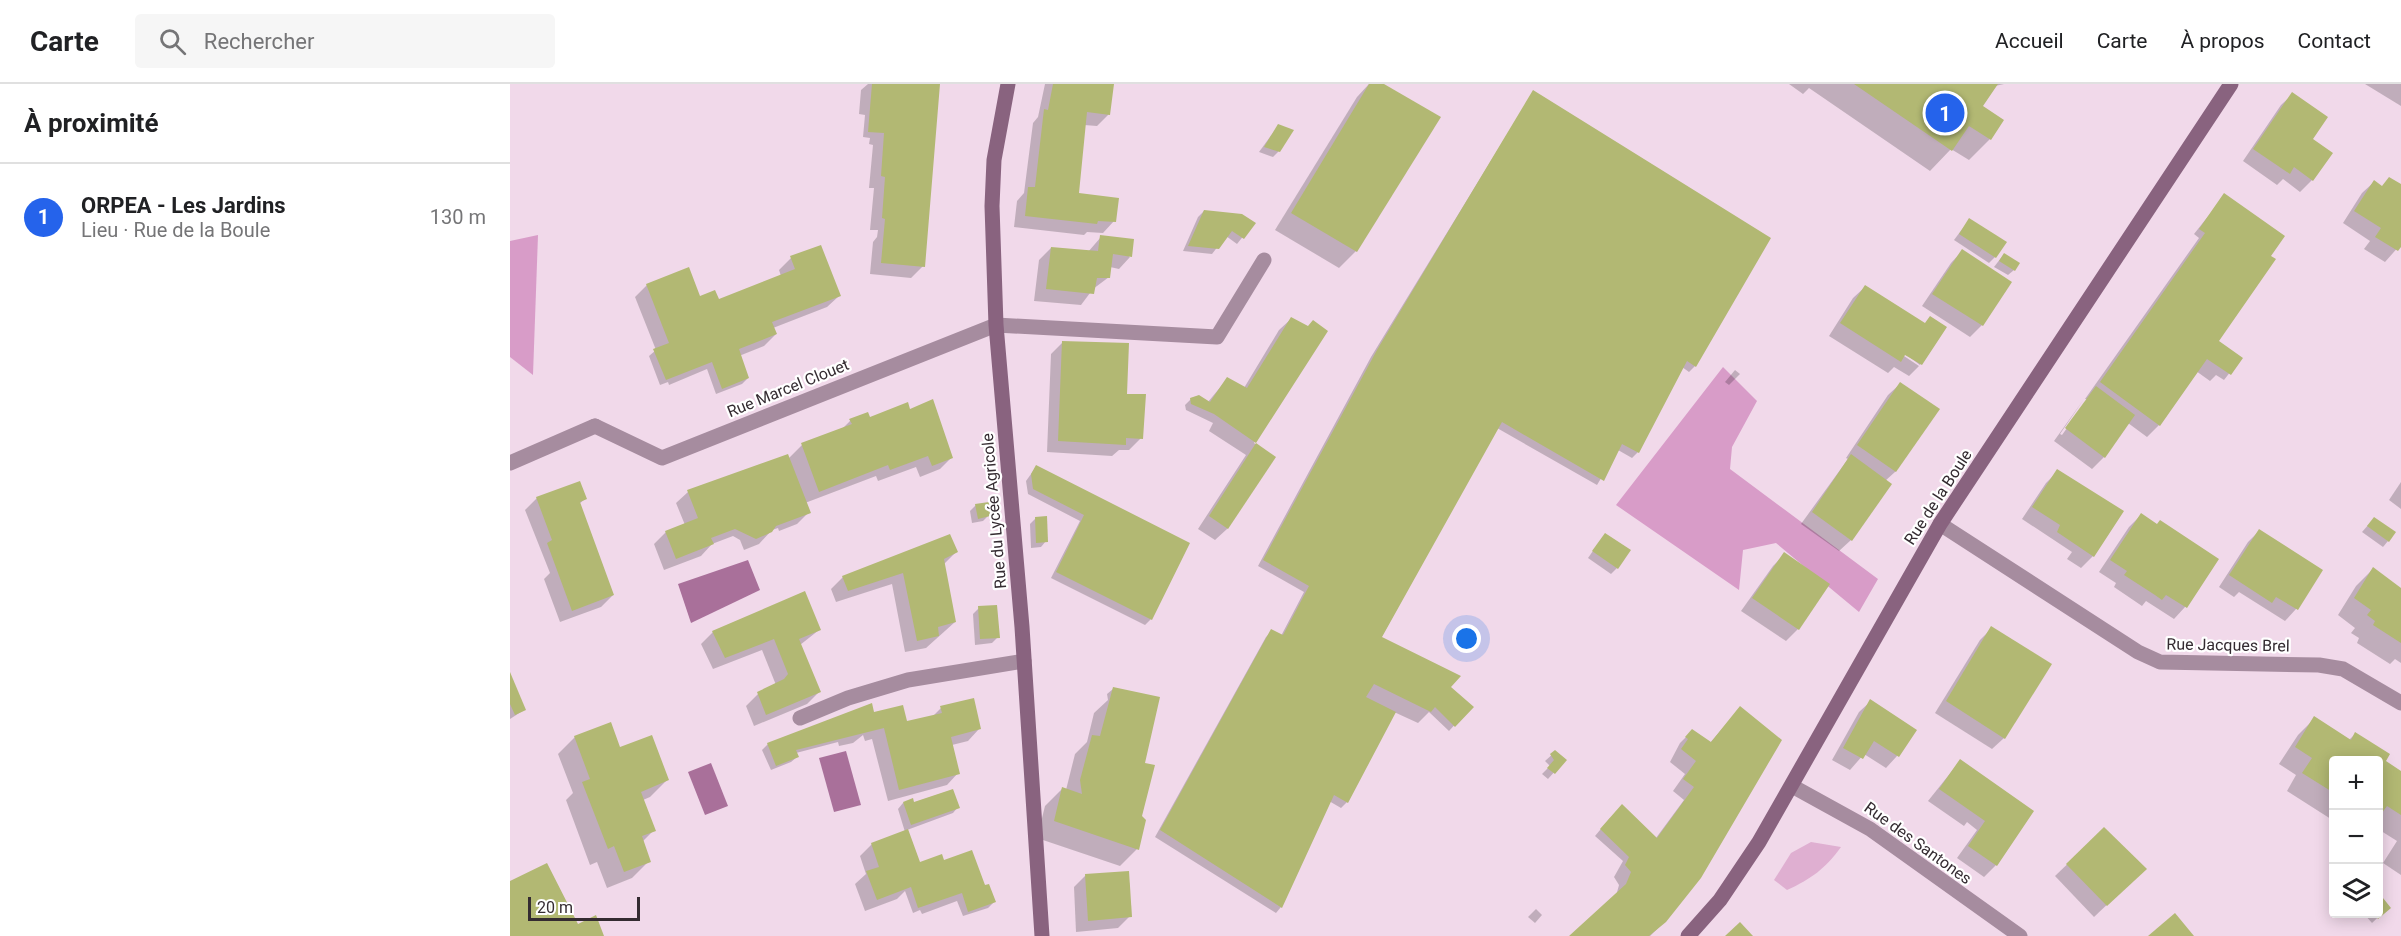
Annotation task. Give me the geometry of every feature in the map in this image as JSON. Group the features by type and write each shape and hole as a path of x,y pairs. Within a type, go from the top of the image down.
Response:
{"street":[{"name":"Rue du Lycée Agricole","path":"1008,84 994,160 992,206 996,325 1024,661 1042,936"},
{"name":"Rue de la Boule","path":"1688,936 1720,900 1760,842 1894,601 1940,524 2231,84"},
{"path":"996,325 1217,337 1264,260"},
{"name":"Rue Marcel Clouet","path":"510,463 595,426 662,458 996,325"},
{"name":"Rue Jacques Brel","path":"1940,524 2138,651 2160,662 2319,665 2343,669 2401,703"},
{"path":"800,718 848,698 908,680 1024,661"},
{"name":"Rue des Santones","path":"1792,786 1870,829 2020,936"}],"shaded area":[{"path":"538,235 533,375 510,357 510,241"},
{"path":"1723,367 1757,401 1732,447 1730,469 1878,579 1859,612 1776,543 1743,550 1739,590 1616,505"},
{"path":"748,560 760,590 691,623 678,584"},
{"path":"846,751 861,805 834,812 819,758"},
{"path":"711,763 728,806 705,815 688,772"},
{"path":"1811,842 1841,847 1817,873 1787,890 1774,880 1791,853"}],"building":[{"path":"872,84 940,84 925,267 881,263 885,219 882,218 885,177 881,176 884,133 868,132"},
{"path":"1053,84 1114,84 1110,115 1087,112 1079,193 1119,198 1116,222 1098,221 1097,224 1025,216 1028,187 1035,187 1044,109 1048,110"},
{"path":"1369,84 1384,84 1441,117 1357,252 1291,213"},
{"path":"1854,84 1998,84 1983,106 2004,120 1991,140 1969,126 1952,151"},
{"path":"1533,90 1771,238 1696,367 1687,361 1639,453 1622,444 1604,481 1502,422 1382,637 1461,676 1451,687 1474,707 1455,727 1435,707 1431,712 1374,684 1366,697 1396,712 1348,803 1334,795 1282,908 1160,830 1271,629 1283,635 1309,586 1263,560 1377,350"},
{"path":"2292,92 2328,117 2313,139 2333,153 2313,181 2294,167 2290,174 2253,149"},
{"path":"1278,124 1294,130 1280,152 1264,147"},
{"path":"2389,177 2401,184 2401,247 2398,251 2375,237 2381,228 2354,211 2374,180 2382,186"},
{"path":"2224,193 2285,236 2271,256 2276,259 2219,341 2243,358 2231,375 2207,359 2160,426 2100,382 2205,233 2199,229"},
{"path":"1204,210 1242,214 1256,223 1244,239 1232,231 1219,249 1188,246"},
{"path":"1969,218 2007,242 1996,258 1959,234"},
{"path":"1100,235 1134,239 1132,257 1113,254 1110,278 1097,278 1094,294 1046,289 1051,247 1098,251"},
{"path":"821,245 841,296 772,322 777,334 739,349 749,378 722,389 712,362 666,380 653,349 669,343 646,284 689,267 700,296 715,290 719,299 795,269 790,256"},
{"path":"1962,249 2012,282 1983,326 1932,294"},
{"path":"2004,253 2020,263 2015,271 1999,261"},
{"path":"1865,285 1925,323 1930,316 1947,327 1922,365 1905,355 1901,362 1840,323"},
{"path":"1291,317 1308,326 1313,320 1328,331 1256,443 1214,414 1191,404 1190,398 1199,395 1210,402 1227,377 1247,388"},
{"path":"1062,341 1129,343 1127,394 1146,394 1143,439 1126,438 1126,445 1058,441"},
{"path":"1900,382 1940,409 1896,472 1857,445"},
{"path":"2096,386 2135,415 2105,458 2065,428"},
{"path":"933,399 953,458 932,466 928,456 890,470 888,465 819,492 801,443 852,424 849,419 868,412 870,417 908,402 910,409"},
{"path":"1256,443 1276,457 1228,529 1209,516"},
{"path":"788,454 811,513 776,526 772,532 756,539 735,529 711,538 714,544 676,559 665,531 698,518 687,490"},
{"path":"1851,454 1892,484 1852,541 1812,512"},
{"path":"1036,465 1190,543 1152,620 1056,572 1084,515 1033,489 1031,474"},
{"path":"2057,469 2124,511 2094,557 2057,532 2060,525 2032,507"},
{"path":"580,481 587,499 580,502 614,595 572,611 547,543 552,540 536,497"},
{"path":"989,502 990,516 978,519 975,504"},
{"path":"2141,513 2157,524 2160,520 2219,559 2187,608 2166,595 2162,600 2124,575 2127,571 2110,560"},
{"path":"1047,516 1048,542 1036,543 1035,517"},
{"path":"2374,517 2396,532 2389,542 2367,526"},
{"path":"2259,529 2323,570 2298,610 2276,597 2272,603 2229,575"},
{"path":"1605,533 1631,550 1618,569 1592,551"},
{"path":"950,534 958,552 944,559 956,622 938,627 939,636 917,641 903,573 848,591 842,576"},
{"path":"1784,552 1830,584 1799,630 1752,598"},
{"path":"2373,567 2401,588 2401,643 2373,625 2375,621 2367,615 2371,610 2354,598"},
{"path":"805,591 821,630 799,639 821,692 766,715 757,692 784,679 788,674 774,639 725,658 712,631"},
{"path":"997,605 1000,638 980,639 978,606"},
{"path":"1991,626 2052,664 2005,739 1946,701"},
{"path":"510,672 526,710 515,715 510,704"},
{"path":"1113,687 1160,697 1145,763 1155,765 1142,816 1146,820 1139,850 1054,821 1062,787 1082,794 1080,780 1092,735 1100,736"},
{"path":"974,698 981,729 951,737 960,774 899,790 884,728 796,750 799,757 776,766 767,743 872,703 874,712 903,705 907,721 942,713 940,706"},
{"path":"1870,699 1917,730 1899,757 1874,741 1863,759 1843,748"},
{"path":"1740,706 1782,740 1701,878 1666,922 1649,936 1569,936 1626,884 1631,872 1625,865 1629,857 1600,829 1622,804 1657,838 1694,787 1683,779 1696,761 1681,749 1688,739 1685,737 1692,729 1711,742"},
{"path":"2314,716 2351,740 2355,732 2390,754 2386,761 2401,771 2401,815 2387,806 2383,812 2383,756 2329,756 2329,790 2302,773 2312,758 2295,747"},
{"path":"611,722 620,747 652,735 669,780 641,792 656,831 642,836 651,862 624,872 614,846 608,849 582,782 590,779 574,736"},
{"path":"1555,750 1567,760 1555,774 1547,768 1554,760 1550,754"},
{"path":"1960,759 2034,811 1997,866 1968,846 1985,821 1939,789"},
{"path":"953,789 960,808 911,825 903,802 913,798 914,802"},
{"path":"2104,827 2147,869 2107,906 2066,864"},
{"path":"908,829 920,862 942,854 944,860 972,850 985,885 989,884 996,902 968,912 962,893 918,908 911,887 877,900 866,871 879,867 871,843"},
{"path":"547,863 578,924 596,915 604,936 510,936 510,881"},
{"path":"1129,871 1132,917 1088,921 1085,874"},
{"path":"2383,898 2391,908 2383,915"},
{"path":"2175,913 2194,936 2148,936"},
{"path":"1740,922 1753,936 1725,936"}],"place":[{"name":"ORPEA - Les Jardins","path":"1945,113"}]}
